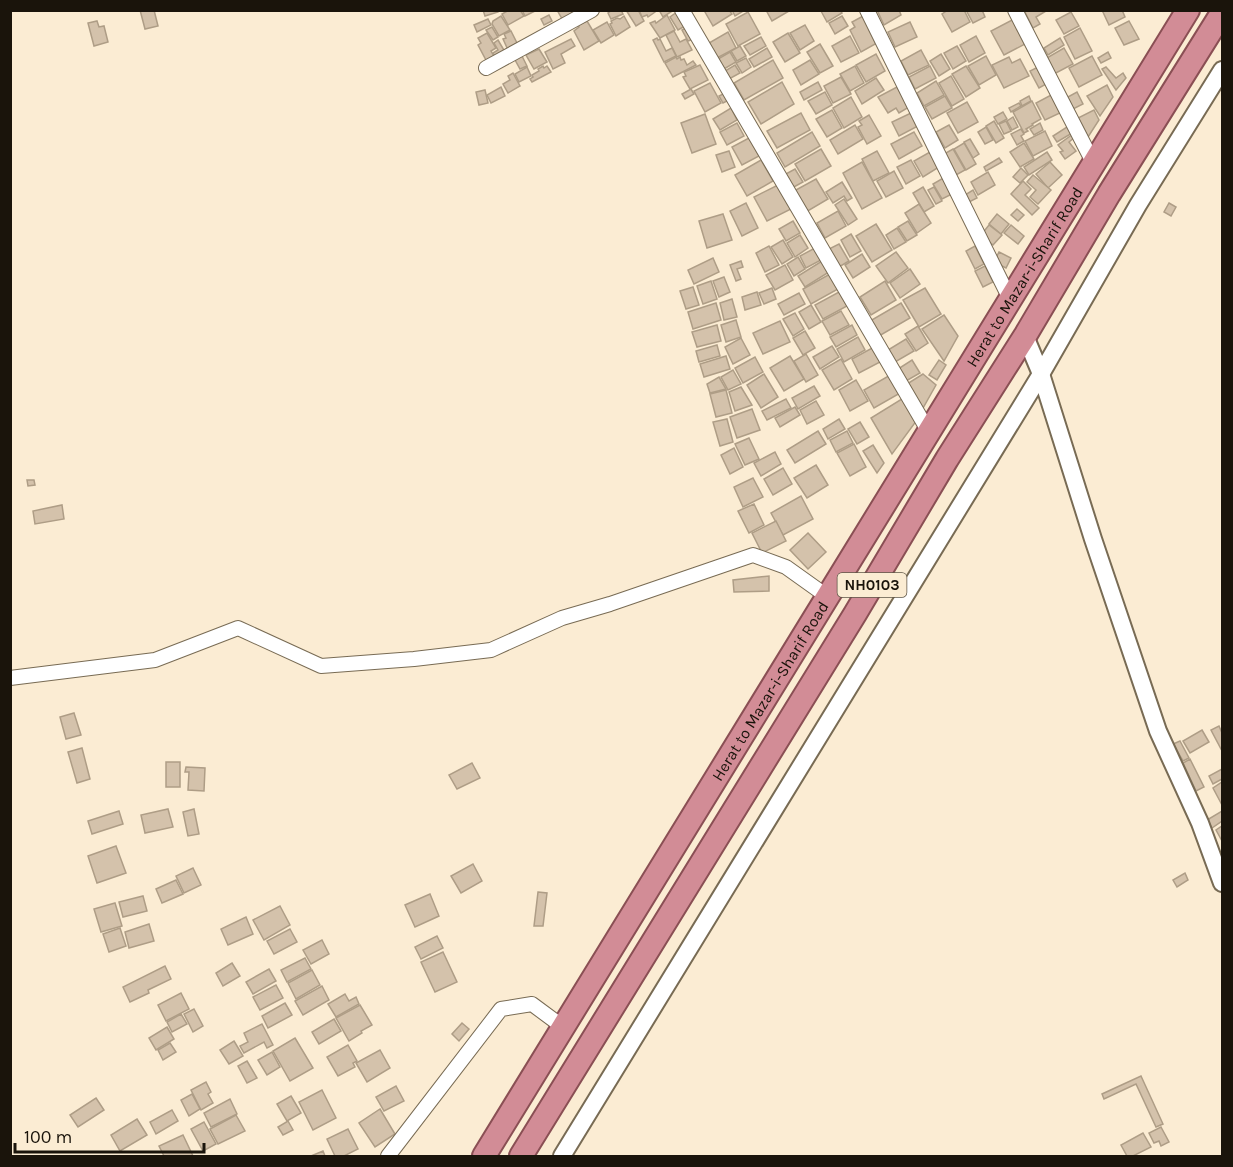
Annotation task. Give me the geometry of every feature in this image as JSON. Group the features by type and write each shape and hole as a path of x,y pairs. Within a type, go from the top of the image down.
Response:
{"highway":[{"name":"Herat to Mazar-i-Sharif Road","path":"484,1156 1188,10"},
{"name":"Herat to Mazar-i-Sharif Road","path":"521,1156 1222,13"}],"street":[{"path":"486,68 592,10"},
{"path":"682,10 929,432"},
{"path":"867,10 1010,299"},
{"path":"1015,10 1094,164"},
{"path":"562,1156 1041,374 1138,205 1222,70"},
{"path":"1025,336 1041,374 1093,539 1158,731 1200,823 1222,883"},
{"path":"10,678 155,660 238,628 321,666 491,650 561,618 610,604 753,555 786,567 828,597"},
{"path":"388,1156 501,1009 532,1004 563,1027"}],"building":[{"path":"140,10 154,10 158,26 145,29"},
{"path":"483,10 498,10 498,12 485,16"},
{"path":"509,10 520,10 524,16 508,25 502,14"},
{"path":"522,10 537,10 525,16"},
{"path":"557,10 578,10 565,24"},
{"path":"612,10 621,10 623,14 611,19 608,13"},
{"path":"626,10 638,10 644,21 636,26"},
{"path":"639,10 654,10 655,12 648,17 647,15 642,17"},
{"path":"659,10 674,10 663,17"},
{"path":"729,10 732,14 713,26 705,12"},
{"path":"732,10 745,10 735,16"},
{"path":"766,10 789,10 789,11 772,21"},
{"path":"822,10 840,10 842,13 827,22"},
{"path":"877,10 899,10 901,15 884,25"},
{"path":"948,10 964,10 970,22 952,32 942,14"},
{"path":"966,10 982,10 985,17 973,23"},
{"path":"1024,10 1046,11 1036,17 1040,24 1033,28"},
{"path":"1102,10 1122,10 1125,17 1109,25"},
{"path":"677,12 685,26 678,30 670,17"},
{"path":"748,12 760,34 738,46 726,24"},
{"path":"1071,12 1079,26 1064,34 1056,20"},
{"path":"549,15 552,21 544,25 541,19"},
{"path":"667,15 675,30 660,38 650,23 655,21 656,23"},
{"path":"501,16 510,30 499,36 492,24"},
{"path":"624,16 630,27 616,36 610,24 611,21"},
{"path":"842,16 848,26 835,34 829,23"},
{"path":"863,16 877,43 861,52 850,30 855,27 852,22"},
{"path":"488,19 491,25 477,32 474,25"},
{"path":"1014,19 1027,43 1004,55 991,31"},
{"path":"97,21 99,27 104,26 108,42 94,46 88,23"},
{"path":"587,21 599,41 584,50 574,31 579,27 578,25"},
{"path":"1129,21 1139,39 1124,45 1115,28"},
{"path":"607,22 614,35 601,43 593,30"},
{"path":"910,22 917,37 895,47 888,32"},
{"path":"805,25 814,41 800,50 790,33"},
{"path":"492,27 498,37 493,40 486,30"},
{"path":"687,27 693,39 688,41 682,30"},
{"path":"1080,28 1092,51 1075,59 1064,37"},
{"path":"511,31 518,45 508,50 503,39 506,38 504,34"},
{"path":"674,31 680,42 686,39 692,50 677,57 666,35"},
{"path":"728,32 736,48 717,58 709,43"},
{"path":"487,33 496,48 491,51 495,58 487,62 478,45 481,43 478,38"},
{"path":"788,33 800,53 785,62 773,42"},
{"path":"850,36 859,53 841,62 832,46"},
{"path":"976,36 985,53 969,62 960,45"},
{"path":"761,37 766,46 750,55 744,46"},
{"path":"1060,38 1064,45 1048,55 1044,48"},
{"path":"571,39 575,46 561,54 565,63 553,69 545,52"},
{"path":"660,39 666,51 672,48 676,56 664,62 653,40"},
{"path":"498,40 505,52 495,57 493,53 498,50 494,43"},
{"path":"820,44 833,66 820,73 807,52"},
{"path":"740,46 746,56 737,61 731,51"},
{"path":"957,46 966,61 953,69 944,53"},
{"path":"767,48 772,57 754,67 749,59"},
{"path":"1064,48 1073,64 1054,74 1045,59"},
{"path":"539,49 547,62 534,69 526,55"},
{"path":"921,50 929,65 908,75 901,61"},
{"path":"730,52 736,62 724,69 718,59"},
{"path":"1108,52 1111,58 1101,63 1098,58"},
{"path":"521,54 527,66 520,69 514,58"},
{"path":"876,54 885,71 866,82 856,65"},
{"path":"941,54 950,69 939,76 930,61"},
{"path":"986,56 996,75 979,85 968,66"},
{"path":"1092,56 1102,75 1079,87 1069,68"},
{"path":"676,57 684,59 687,65 693,61 696,65 673,77 665,63"},
{"path":"1009,57 1012,63 1020,59 1029,76 1004,88 992,65"},
{"path":"746,58 751,67 742,73 736,63"},
{"path":"773,60 783,78 744,100 734,83"},
{"path":"810,60 819,74 801,85 793,70"},
{"path":"700,65 708,80 690,89 683,77 686,76 684,72"},
{"path":"735,65 740,73 729,79 725,71"},
{"path":"543,66 544,68 547,66 551,72 532,82 530,79 532,75"},
{"path":"855,66 864,83 850,91 840,74"},
{"path":"930,66 936,78 915,89 909,77"},
{"path":"966,66 980,88 966,97 952,74"},
{"path":"1040,66 1048,83 1039,88 1030,71"},
{"path":"527,67 531,76 519,82 515,74"},
{"path":"1106,67 1116,78 1123,73 1126,78 1116,90 1102,69"},
{"path":"513,73 520,86 508,93 503,84 510,80 508,76"},
{"path":"951,76 964,99 952,106 939,83"},
{"path":"841,77 851,94 833,103 824,86"},
{"path":"876,78 884,90 862,104 855,91"},
{"path":"936,81 944,95 924,106 917,93"},
{"path":"782,82 794,104 761,124 748,102"},
{"path":"818,82 822,90 804,100 800,92"},
{"path":"710,83 721,103 705,112 694,91"},
{"path":"1107,85 1113,97 1100,116 1087,96"},
{"path":"501,87 505,96 491,103 487,95"},
{"path":"897,87 909,107 899,113 896,108 888,113 878,97"},
{"path":"691,89 694,94 685,99 682,94"},
{"path":"485,90 488,103 479,105 476,92"},
{"path":"727,92 731,99 723,103 719,96"},
{"path":"825,92 832,105 816,114 808,101"},
{"path":"1077,92 1083,104 1073,109 1066,98"},
{"path":"1053,94 1062,112 1045,120 1036,103"},
{"path":"945,96 952,108 932,119 925,107"},
{"path":"1029,96 1031,101 1022,106 1020,101"},
{"path":"851,97 862,117 844,128 833,108"},
{"path":"1032,101 1041,119 1032,124 1024,133 1013,112"},
{"path":"967,102 978,122 958,133 947,113"},
{"path":"1019,103 1021,106 1011,112 1009,108"},
{"path":"731,108 737,120 720,130 713,119"},
{"path":"832,110 842,128 827,137 816,119"},
{"path":"1094,110 1099,120 1088,137 1078,118"},
{"path":"1003,112 1007,119 998,124 994,117"},
{"path":"801,113 810,130 777,148 767,131"},
{"path":"911,113 918,126 899,136 892,122"},
{"path":"705,114 716,144 692,153 681,123"},
{"path":"869,115 881,136 867,144 858,127 862,125 859,121"},
{"path":"1013,117 1018,127 1012,130 1007,121"},
{"path":"994,121 1004,138 996,143 986,126"},
{"path":"1006,121 1011,131 1004,134 999,124"},
{"path":"737,123 744,136 727,145 720,132"},
{"path":"1040,123 1043,130 1034,135 1030,129"},
{"path":"855,125 863,139 838,154 830,140"},
{"path":"949,125 958,140 945,148 936,132"},
{"path":"1070,125 1074,132 1057,142 1053,136"},
{"path":"986,127 993,140 985,144 978,132"},
{"path":"1021,129 1024,141 1017,145 1011,134"},
{"path":"1045,131 1052,146 1033,156 1025,141"},
{"path":"812,132 820,146 785,167 777,153"},
{"path":"914,132 922,146 899,159 891,144"},
{"path":"1073,134 1075,137 1069,142 1076,151 1065,159 1058,145"},
{"path":"749,138 759,156 742,165 732,147"},
{"path":"970,139 979,154 973,158 964,142"},
{"path":"964,143 976,164 966,170 954,149"},
{"path":"1024,143 1034,159 1020,167 1010,152"},
{"path":"821,149 831,166 805,181 795,164"},
{"path":"953,149 965,170 956,175 944,154"},
{"path":"729,151 735,167 722,172 716,155"},
{"path":"877,151 889,173 873,181 862,159"},
{"path":"930,152 939,167 923,177 914,161"},
{"path":"1047,152 1052,160 1029,175 1024,167"},
{"path":"999,158 1002,162 986,171 984,167"},
{"path":"761,160 773,181 747,196 735,175"},
{"path":"911,160 920,176 906,184 897,167"},
{"path":"862,162 882,198 862,209 843,173"},
{"path":"1050,162 1062,175 1048,188 1036,174"},
{"path":"1021,168 1028,175 1020,183 1013,177"},
{"path":"795,169 803,182 792,188 784,175"},
{"path":"894,171 903,188 886,197 877,181"},
{"path":"988,172 995,185 978,195 971,182"},
{"path":"1033,175 1051,190 1038,204 1030,197 1036,190 1027,182"},
{"path":"945,177 954,193 942,199 933,184"},
{"path":"816,179 828,199 806,212 794,191"},
{"path":"1023,181 1031,189 1025,195 1039,208 1032,215 1011,194"},
{"path":"842,182 852,198 847,201 844,196 833,203 826,192"},
{"path":"778,185 791,209 767,221 754,197"},
{"path":"923,187 934,206 924,212 913,193"},
{"path":"934,187 942,201 936,204 928,190"},
{"path":"973,190 977,198 969,202 965,195"},
{"path":"844,199 857,219 848,225 835,205"},
{"path":"746,203 758,228 742,236 730,211"},
{"path":"1169,203 1176,207 1171,216 1164,212"},
{"path":"919,204 931,223 917,233 905,213"},
{"path":"1017,209 1024,215 1018,221 1011,215"},
{"path":"838,211 846,226 825,238 817,223"},
{"path":"723,214 732,240 707,248 699,221"},
{"path":"997,214 1009,224 1001,234 989,224"},
{"path":"793,221 800,233 786,241 779,229"},
{"path":"908,221 917,235 907,241 898,227"},
{"path":"876,224 892,250 872,262 856,236"},
{"path":"989,225 1002,235 993,245 981,235"},
{"path":"1011,225 1024,236 1018,244 1004,233"},
{"path":"897,228 906,242 894,249 886,235"},
{"path":"851,234 861,251 850,257 841,240"},
{"path":"800,235 808,248 795,257 787,243"},
{"path":"783,240 793,257 782,264 771,247"},
{"path":"839,244 849,261 839,267 829,249"},
{"path":"769,246 779,265 765,272 756,253"},
{"path":"975,246 984,264 975,269 966,251"},
{"path":"815,248 821,260 806,268 800,256"},
{"path":"896,252 908,268 888,283 876,266"},
{"path":"999,252 1011,258 1006,268 994,262"},
{"path":"862,254 870,267 853,278 845,265"},
{"path":"798,257 805,269 794,276 787,264"},
{"path":"713,258 719,272 694,284 688,270"},
{"path":"741,261 743,267 737,269 741,279 736,281 730,265"},
{"path":"822,261 829,272 805,287 798,276"},
{"path":"785,265 793,280 775,290 766,275"},
{"path":"985,266 993,282 983,287 975,271"},
{"path":"910,269 920,284 900,298 890,283"},
{"path":"830,274 838,289 811,304 803,289"},
{"path":"724,277 730,292 719,297 713,281"},
{"path":"711,281 717,299 703,304 697,286"},
{"path":"885,281 896,300 871,315 860,297"},
{"path":"693,287 699,305 686,309 680,291"},
{"path":"772,288 776,299 764,304 759,293"},
{"path":"925,288 941,314 919,327 903,300"},
{"path":"757,292 761,305 745,310 742,297"},
{"path":"839,292 847,306 823,319 815,305"},
{"path":"799,293 805,304 784,315 778,304"},
{"path":"732,299 737,317 724,320 720,303"},
{"path":"716,303 721,320 693,329 688,312"},
{"path":"901,303 910,318 879,336 870,321"},
{"path":"811,305 821,322 809,329 799,312"},
{"path":"841,311 849,325 830,335 822,321"},
{"path":"795,313 804,329 793,336 783,319"},
{"path":"944,315 958,336 944,361 922,329"},
{"path":"736,320 741,337 726,342 721,325"},
{"path":"780,321 790,342 763,354 753,333"},
{"path":"717,325 721,341 697,347 692,332"},
{"path":"852,325 857,335 836,347 830,337"},
{"path":"918,326 928,343 916,351 905,334"},
{"path":"805,331 815,348 803,355 793,338"},
{"path":"858,337 865,350 844,362 837,349"},
{"path":"741,338 750,355 733,364 725,347"},
{"path":"906,339 914,351 895,362 888,350"},
{"path":"717,345 720,356 699,362 696,351"},
{"path":"832,346 839,357 820,369 813,357"},
{"path":"874,347 882,361 859,373 852,359"},
{"path":"806,354 818,375 806,382 794,361"},
{"path":"726,356 730,369 704,377 700,364"},
{"path":"790,356 804,379 784,391 770,368"},
{"path":"755,357 763,372 743,383 735,368"},
{"path":"841,359 852,379 834,390 822,370"},
{"path":"912,360 920,373 906,381 898,369"},
{"path":"939,360 946,365 937,380 929,375"},
{"path":"733,370 741,384 728,390 721,377"},
{"path":"764,374 778,397 761,408 747,385"},
{"path":"892,374 902,392 874,408 864,390"},
{"path":"923,374 936,385 923,408 907,384"},
{"path":"719,377 726,389 710,393 707,384"},
{"path":"856,380 868,401 850,411 839,390"},
{"path":"814,386 820,396 798,409 792,398"},
{"path":"741,387 752,405 735,411 729,392"},
{"path":"726,390 732,413 716,417 710,394"},
{"path":"905,397 917,420 892,454 871,418"},
{"path":"786,399 791,408 767,420 762,411"},
{"path":"816,401 824,415 807,424 800,410"},
{"path":"795,407 800,415 780,427 775,418"},
{"path":"752,409 760,430 737,438 730,417"},
{"path":"727,419 733,442 720,446 713,422"},
{"path":"839,419 845,429 828,439 823,429"},
{"path":"860,422 869,437 857,444 848,429"},
{"path":"818,431 826,444 795,463 787,450"},
{"path":"847,431 853,443 836,452 830,440"},
{"path":"749,438 759,459 745,465 735,444"},
{"path":"854,444 866,467 850,476 837,453"},
{"path":"873,445 884,463 877,473 863,451"},
{"path":"734,448 743,467 730,474 721,455"},
{"path":"775,452 781,464 761,476 754,463"},
{"path":"816,465 828,485 807,498 794,478"},
{"path":"783,468 792,484 773,495 764,479"},
{"path":"753,478 763,497 743,507 734,487"},
{"path":"27,480 34,480 35,485 28,486"},
{"path":"801,496 813,519 783,535 771,513"},
{"path":"754,504 764,525 749,533 738,511"},
{"path":"62,505 64,519 35,524 33,511"},
{"path":"776,521 786,541 762,553 752,533"},
{"path":"808,533 826,552 808,569 790,550"},
{"path":"769,576 769,591 734,592 733,580"},
{"path":"74,713 81,735 66,739 60,717"},
{"path":"1219,726 1222,733 1221,749 1211,730"},
{"path":"1202,730 1209,742 1190,753 1183,741"},
{"path":"1180,741 1189,758 1183,761 1173,744"},
{"path":"82,748 90,779 77,783 68,752"},
{"path":"1190,759 1204,787 1196,791 1183,763"},
{"path":"166,762 180,762 180,787 166,787"},
{"path":"472,763 480,778 457,789 449,775"},
{"path":"186,767 205,768 204,791 188,790 189,772 185,772"},
{"path":"1222,769 1222,779 1213,784 1209,776"},
{"path":"1222,782 1222,805 1213,788"},
{"path":"168,809 173,827 145,833 141,815"},
{"path":"194,809 199,834 188,836 183,812"},
{"path":"119,811 123,824 92,834 88,821"},
{"path":"1222,811 1222,821 1212,828 1207,820"},
{"path":"1222,826 1222,841 1216,830"},
{"path":"116,846 126,873 97,883 88,856"},
{"path":"473,864 482,881 461,893 451,876"},
{"path":"193,868 201,885 184,893 176,876"},
{"path":"1185,873 1188,880 1177,887 1173,880"},
{"path":"176,880 183,894 162,903 156,889"},
{"path":"538,892 547,893 543,926 534,926"},
{"path":"430,894 439,916 415,927 405,905"},
{"path":"143,896 147,911 123,917 119,902"},
{"path":"115,903 122,926 101,932 94,909"},
{"path":"280,906 290,925 264,940 253,920"},
{"path":"246,917 253,934 228,945 221,929"},
{"path":"149,924 154,941 129,948 125,932"},
{"path":"120,928 126,946 109,952 103,934"},
{"path":"290,929 297,942 274,954 267,941"},
{"path":"437,936 443,948 421,959 415,947"},
{"path":"322,940 329,954 311,964 303,950"},
{"path":"443,952 457,982 435,992 421,962"},
{"path":"305,958 311,969 287,982 281,970"},
{"path":"232,963 240,976 223,986 216,973"},
{"path":"165,966 171,979 130,1002 123,987"},
{"path":"269,969 276,981 253,994 246,982"},
{"path":"312,970 320,985 296,999 288,983"},
{"path":"276,985 283,998 260,1010 253,997"},
{"path":"322,986 329,1000 303,1015 295,1001"},
{"path":"181,993 189,1009 166,1021 158,1005"},
{"path":"345,994 349,1001 356,997 359,1004 336,1017 328,1004"},
{"path":"285,1003 292,1015 268,1028 262,1016"},
{"path":"360,1005 372,1025 349,1041 336,1018"},
{"path":"194,1009 203,1026 193,1032 184,1014"},
{"path":"181,1014 187,1024 172,1032 167,1022"},
{"path":"334,1019 341,1031 319,1044 312,1032"},
{"path":"462,1023 469,1029 459,1041 452,1034"},
{"path":"262,1024 273,1045 267,1048 264,1042 244,1053 240,1046 248,1042 244,1033"},
{"path":"167,1027 174,1039 156,1050 149,1038"},
{"path":"295,1038 313,1068 290,1081 273,1051"},
{"path":"234,1041 243,1056 229,1064 220,1050"},
{"path":"170,1043 176,1052 163,1060 158,1050"},
{"path":"348,1045 357,1061 353,1063 355,1067 338,1076 327,1057"},
{"path":"380,1050 390,1068 367,1082 356,1063"},
{"path":"272,1052 280,1067 267,1075 258,1060"},
{"path":"247,1061 257,1078 247,1083 238,1066"},
{"path":"1141,1076 1163,1124 1156,1127 1136,1084 1104,1099 1102,1094"},
{"path":"206,1082 211,1092 208,1094 213,1103 201,1110 191,1090"},
{"path":"396,1086 404,1101 384,1111 376,1097"},
{"path":"322,1090 336,1118 313,1130 299,1102"},
{"path":"192,1094 200,1109 189,1116 181,1100"},
{"path":"291,1096 301,1113 287,1121 277,1104"},
{"path":"96,1098 104,1110 78,1127 70,1115"},
{"path":"230,1099 237,1114 211,1127 204,1113"},
{"path":"380,1109 395,1134 375,1147 359,1123"},
{"path":"172,1110 178,1121 156,1134 150,1122"},
{"path":"236,1115 245,1131 218,1144 210,1129"},
{"path":"137,1119 147,1135 120,1151 111,1135"},
{"path":"288,1121 293,1130 283,1135 278,1127"},
{"path":"204,1122 216,1144 203,1151 191,1129"},
{"path":"1161,1127 1169,1142 1161,1146 1159,1141 1154,1143 1149,1133"},
{"path":"348,1129 358,1149 344,1156 335,1156 327,1139"},
{"path":"1143,1133 1151,1147 1133,1156 1127,1156 1121,1145"},
{"path":"183,1135 193,1156 164,1156 159,1146"},
{"path":"323,1151 325,1156 311,1156"}]}
